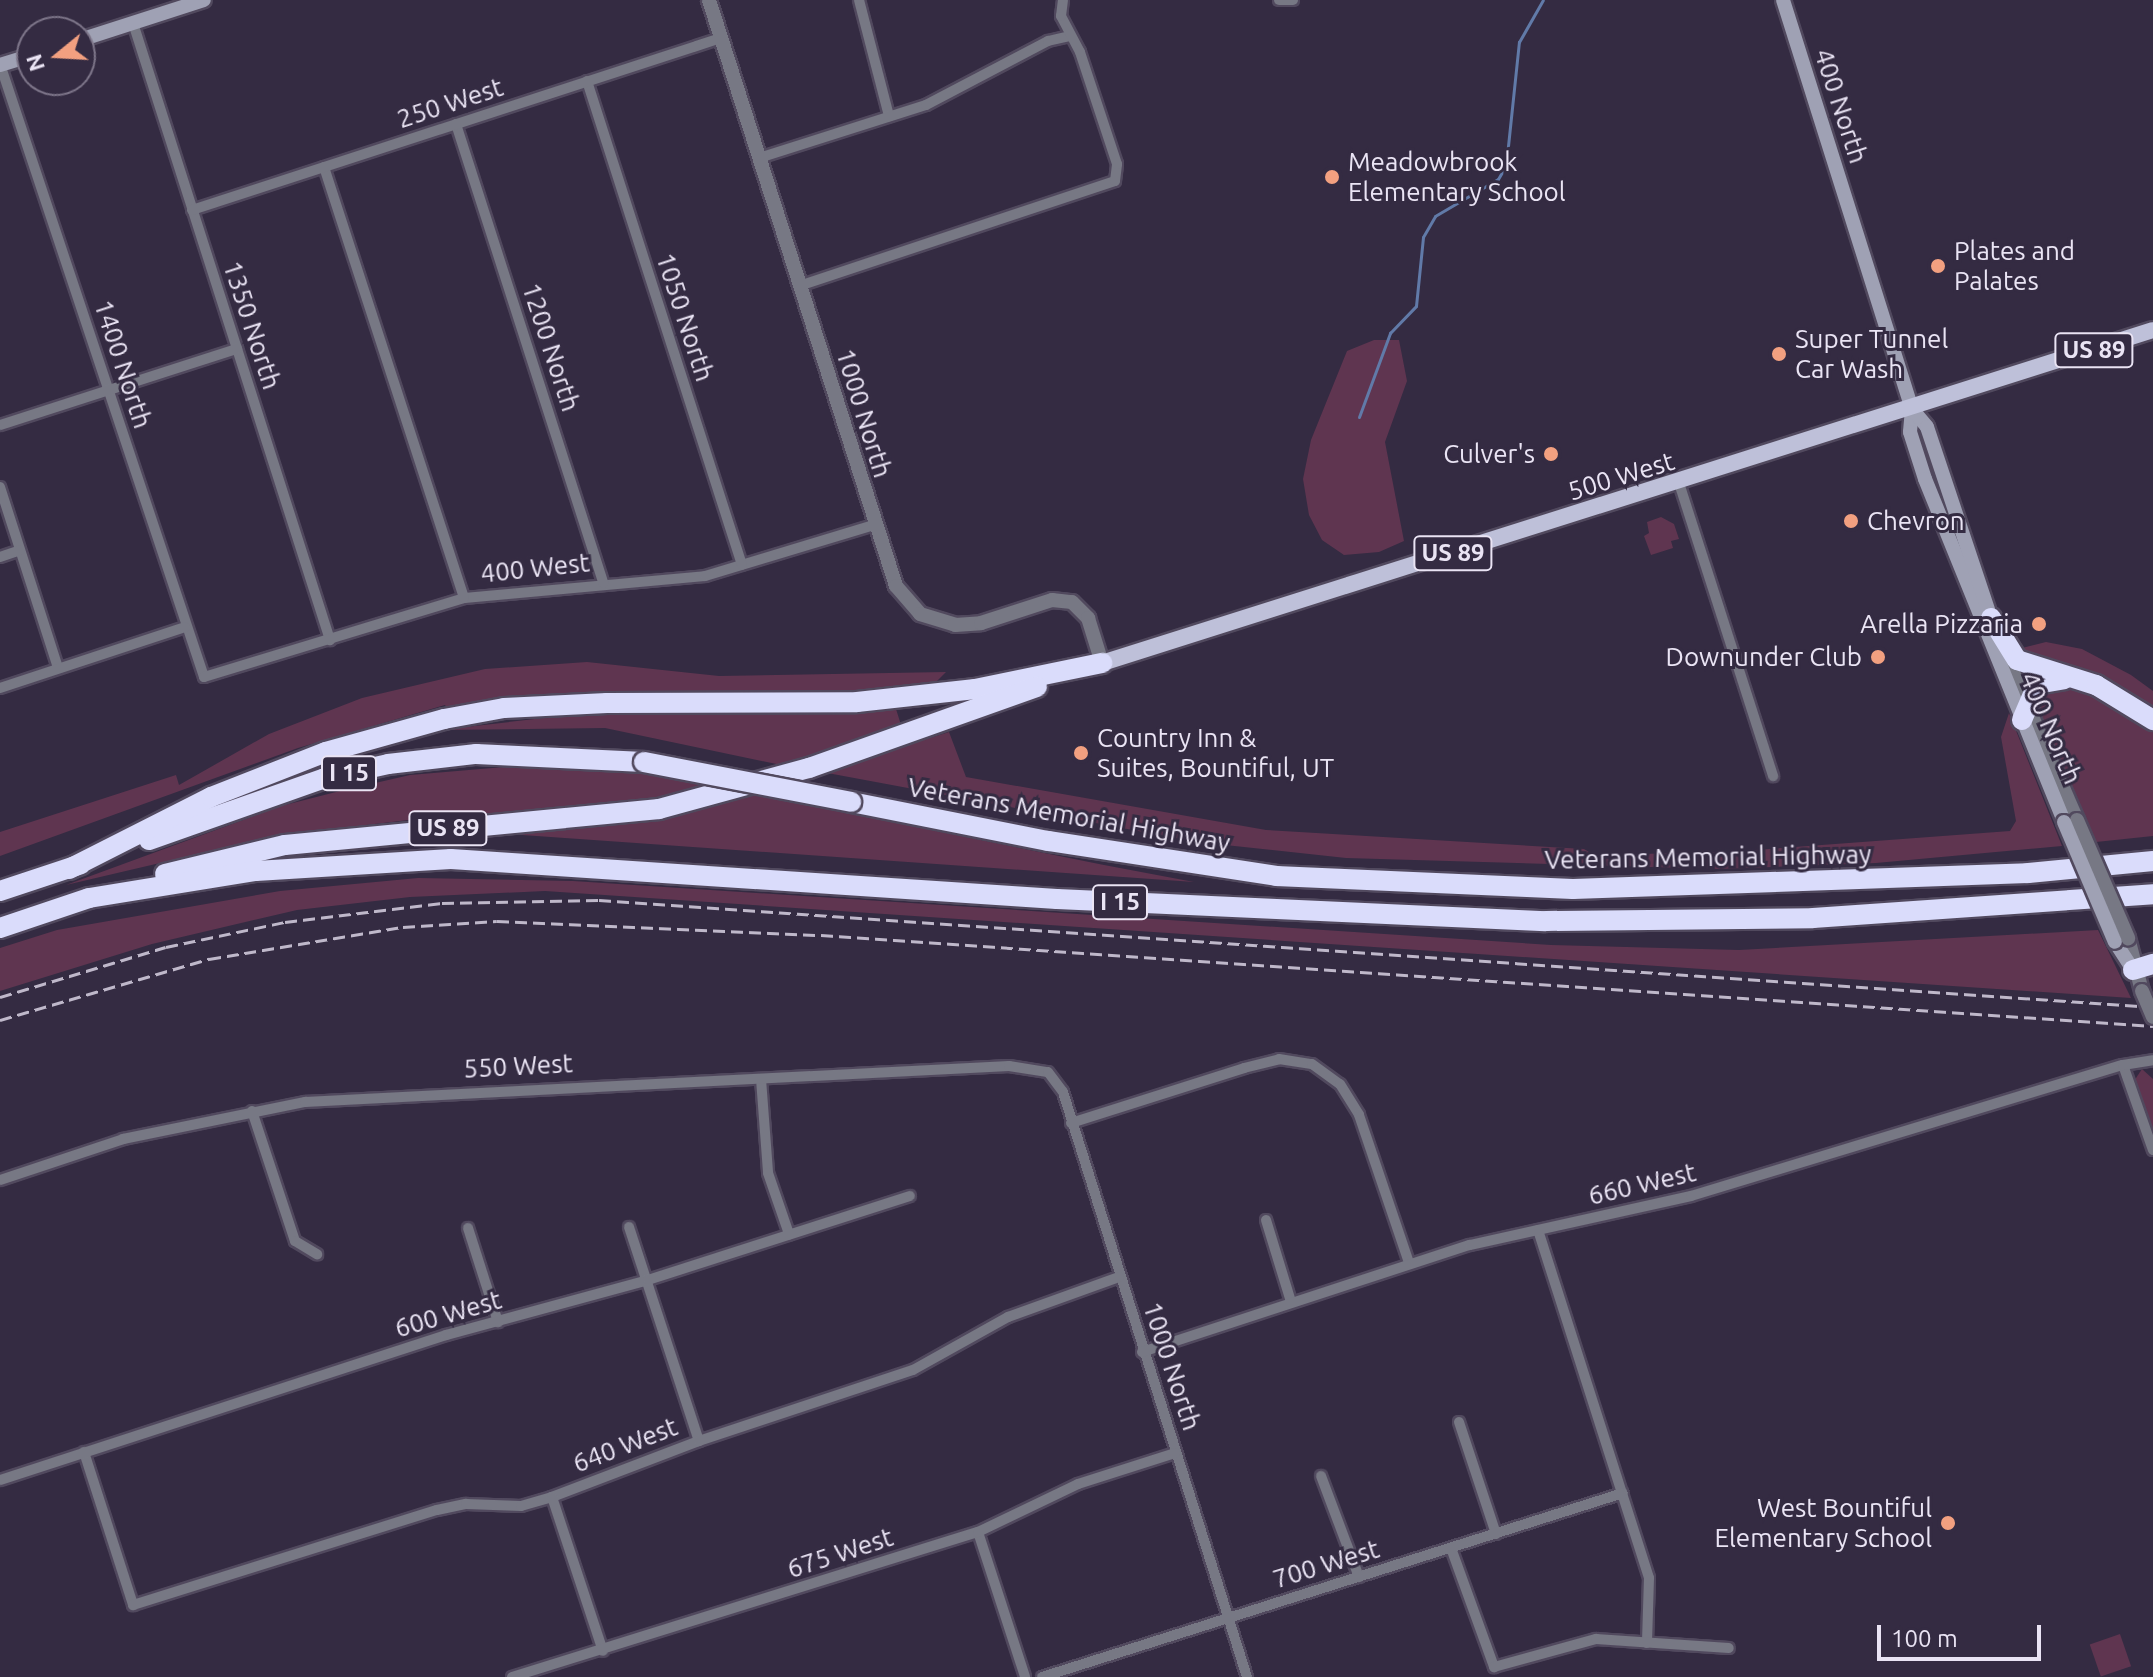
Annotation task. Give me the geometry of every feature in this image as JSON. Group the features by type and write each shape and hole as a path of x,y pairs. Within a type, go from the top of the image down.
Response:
{"highway":[{"path":"1991,618 2017,660 2077,679 2153,720"},
{"name":"US 89","path":"69,869 225,792 326,752 444,719 504,708 607,703 857,702 975,689 1102,663"},
{"name":"US 89","path":"89,898 285,845 606,816 718,796 1102,663"},
{"path":"2024,712 2037,684 2077,679"},
{"name":"Veterans Memorial Highway","path":"0,891 325,778 388,764 476,754 644,762 1151,859 1291,877 1573,889 2028,873 2153,861"},
{"name":"I 15","path":"0,928 89,898 256,871 451,859 1042,898 1546,921 1813,918 2153,894"}],"main road":[{"path":"96,35 204,0"},
{"name":"400 North","path":"1783,0 1912,409 1927,427 1991,618"},
{"name":"500 West","path":"1102,663 1679,483 2153,330"},
{"name":"400 North","path":"1912,409 1910,432 1943,529 2122,940 2143,967"}],"street":[{"name":"1000 North","path":"709,0 874,525 896,586 920,614 945,624 972,625 1052,600 1072,602 1088,618 1102,663"},
{"path":"859,0 889,116"},
{"path":"799,286 1115,181 1117,164 1080,52 1061,16 1063,0"},
{"path":"1279,0 1293,0"},
{"name":"1350 North","path":"133,23 330,640"},
{"path":"759,158 936,101 1048,41 1070,36"},
{"name":"250 West","path":"192,210 721,38"},
{"name":"1400 North","path":"0,65 204,677"},
{"name":"1050 North","path":"587,81 742,565"},
{"name":"1200 North","path":"456,124 603,583"},
{"path":"324,167 464,598"},
{"path":"0,425 237,349"},
{"path":"1679,483 1773,776"},
{"path":"0,487 58,668"},
{"name":"400 West","path":"204,677 464,598 705,576 874,525"},
{"path":"0,557 20,550"},
{"name":"400 North","path":"1991,618 2024,712"},
{"path":"0,688 185,627"},
{"name":"400 North","path":"2143,967 2142,991 2153,1017"},
{"path":"1071,1123 1279,1059 1312,1064 1340,1084 1359,1115 1409,1263"},
{"name":"660 West","path":"1142,1352 1409,1263 1741,1182 2123,1065 2153,1060"},
{"path":"2123,1065 2153,1150"},
{"name":"550 West","path":"0,1180 123,1139 305,1102 1009,1066 1048,1072"},
{"name":"1000 North","path":"1048,1072 1063,1092 1142,1352 1247,1677"},
{"path":"761,1079 768,1173 789,1234"},
{"path":"252,1111 295,1241 317,1254"},
{"name":"600 West","path":"0,1480 498,1322 648,1280 910,1196"},
{"path":"1266,1220 1291,1302"},
{"path":"629,1227 699,1441"},
{"path":"468,1228 498,1322"},
{"path":"1538,1230 1649,1578 1647,1643"},
{"name":"640 West","path":"84,1452 133,1605 437,1510 466,1504 521,1506 552,1497 699,1441 913,1370 1008,1317 1119,1277"},
{"path":"1459,1422 1496,1534"},
{"name":"675 West","path":"512,1677 978,1532 1078,1484 1175,1453"},
{"path":"1321,1476 1359,1577"},
{"name":"700 West","path":"1042,1677 1623,1493"},
{"path":"552,1497 603,1651"},
{"path":"978,1532 1025,1677"},
{"path":"1451,1548 1494,1667 1596,1639 1729,1648"}],"shaded area":[{"path":"1374,340 1399,340 1407,381 1385,442 1404,541 1379,552 1344,555 1322,540 1309,515 1303,479 1311,440 1347,351"},
{"path":"1661,517 1674,524 1679,539 1671,541 1673,548 1651,555 1644,536 1649,533 1647,522"},
{"path":"2046,642 2082,649 2131,675 2153,691 2153,711 2014,650"},
{"path":"587,662 719,676 946,672 935,683 870,692 560,695 448,710 445,705 298,748 0,856 0,832 176,775 179,785 269,734 362,698 485,669"},
{"path":"2066,685 2114,704 2153,731 2153,836 2096,842 2035,709 2041,693"},
{"path":"896,709 902,728 786,766 605,728 439,730 579,714"},
{"path":"2009,713 2062,846 1876,863 1719,869 1346,858 1197,842 822,772 949,732 966,777 1266,830 1584,849 1594,855 1728,852 2010,831 2016,821 2001,737"},
{"path":"528,765 632,771 718,787 672,798 531,814 452,815 280,835 66,885 281,806 410,775"},
{"path":"753,794 1194,882 493,833 647,820"},
{"path":"418,878 573,881 1551,945 1739,950 2098,930 2131,998 545,891 410,897 297,910 152,944 0,991 0,948 57,930 280,891"},
{"path":"2142,1069 2153,1079 2153,1134 2134,1081"},
{"path":"2120,1634 2131,1666 2101,1677 2090,1644"}],"waterway":[{"path":"1359,417 1390,333 1416,306 1423,237 1435,216 1498,179 1506,165 1519,42 1543,0"}],"railway":[{"path":"0,997 166,947 285,922 442,903 599,900 2153,1007"},
{"path":"0,1020 209,959 403,927 497,921 821,935 2153,1026"}],"place":[{"name":"Meadowbrook Elementary School","path":"1332,177"},
{"name":"Plates and Palates","path":"1938,266"},
{"name":"Super Tunnel Car Wash","path":"1779,354"},
{"name":"Culver's","path":"1551,454"},
{"name":"Chevron","path":"1851,521"},
{"name":"Arella Pizzaria","path":"2039,624"},
{"name":"Downunder Club","path":"1878,657"},
{"name":"Country Inn & Suites, Bountiful, UT","path":"1081,753"},
{"name":"West Bountiful Elementary School","path":"1948,1523"}]}
